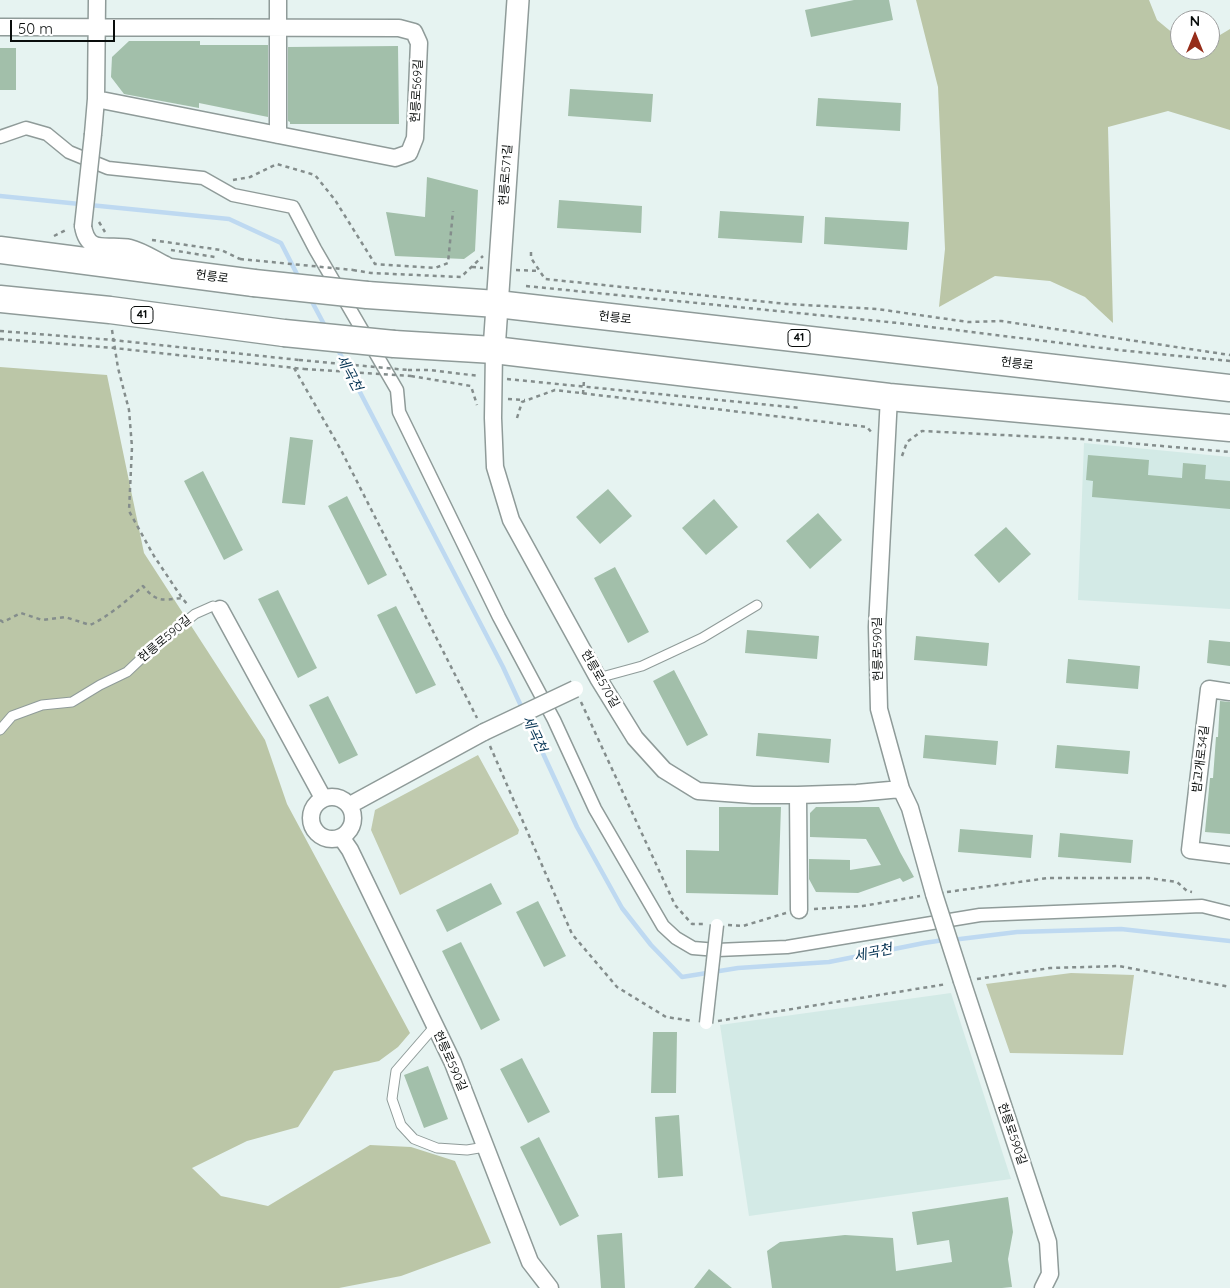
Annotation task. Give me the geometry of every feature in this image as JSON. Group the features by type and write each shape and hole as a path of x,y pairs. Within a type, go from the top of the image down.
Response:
{"main road":[{"name":"헌릉로","path":"0,250 254,283 362,285 498,294 1230,388"},
{"name":"41","path":"0,299 110,310 284,333 394,344 494,350 889,397 1230,428"}],"street":[{"path":"97,0 96,99 83,222 85,237 88,242 97,246 130,248 184,273"},
{"path":"278,0 278,135"},
{"name":"헌릉로571길","path":"494,350 518,0"},
{"name":"헌릉로569길","path":"0,27 399,28 414,32 419,43 415,138 409,153 395,158 96,99"},
{"path":"0,137 26,128 47,134 69,152 108,168 203,178 233,195 293,206 315,249 397,390 399,412 499,616 554,720 595,809 663,926 676,938 693,948 717,950 787,948 980,915 1202,906 1230,913"},
{"name":"헌릉로570길","path":"494,350 493,418 495,467 511,520 598,678 635,738 664,770 698,791 753,795 798,795 857,794 901,790"},
{"name":"헌릉로590길","path":"889,397 877,627 879,709 901,790 910,808 934,894 1048,1242 1050,1274 1043,1288"},
{"name":"헌릉로590길","path":"220,609 323,798"},
{"path":"350,805 484,732 598,678"},
{"name":"밤고개로34길","path":"1230,692 1209,689 1190,850 1230,855"},
{"path":"798,795 799,910"},
{"path":"323,798 337,798 350,805 354,821 347,834 334,839 322,837 316,833 312,827 310,816 312,808 317,802 323,798"},
{"name":"헌릉로590길","path":"341,837 350,850 453,1063 530,1262 550,1288"},
{"path":"706,1023 717,924"}],"lane":[{"path":"598,678 642,666 702,638 757,605"},
{"name":"헌릉로590길","path":"0,730 12,716 42,705 72,702 100,685 127,672 195,614 213,606 220,609"},
{"path":"435,1026 396,1070 392,1099 401,1125 414,1139 437,1148 467,1150 485,1147"}],"path":[{"path":"233,180 250,177 277,164 315,175 335,200 376,264 435,268 448,263 452,210"},
{"path":"46,235 54,236 61,234 83,222 104,232 112,233"},
{"path":"146,239 221,250 240,259 371,273 461,276 484,256"},
{"path":"531,252 530,258 545,279 787,304 877,309 968,322 1001,321 1230,355"},
{"path":"362,285 374,277 460,281"},
{"path":"498,294 898,323 1118,350 1230,361"},
{"path":"110,310 114,348 130,410 132,447 129,510 154,556 195,614"},
{"path":"0,331 113,340 408,370"},
{"path":"0,339 114,348 304,369 412,376 471,386 478,407"},
{"path":"294,368 341,450 484,732"},
{"path":"517,418 522,402 555,390 867,427 875,437"},
{"path":"902,456 907,442 922,431 1082,439 1230,452"},
{"path":"0,620 3,622 21,613 42,620 64,617 90,624 126,602 144,586 152,597 160,600 182,598"},
{"path":"575,689 675,905 692,924 743,926 799,910 862,906 1048,878 1148,878 1177,882 1187,891 1195,893"},
{"path":"962,981 1050,968 1119,966 1230,987"}],"shaded area":[{"path":"1084,443 1230,457 1230,609 1078,600"},
{"path":"951,993 1011,1179 749,1216 720,1025"}],"green space":[{"path":"916,0 1149,0 1157,20 1170,31 1170,60 1220,60 1220,35 1230,29 1230,130 1168,111 1108,127 1113,323 1085,297 1050,281 995,276 939,307 945,249 938,87"},
{"path":"0,367 107,375 144,553 265,740 287,804 410,1033 398,1047 379,1061 334,1071 298,1127 247,1141 192,1168 221,1196 268,1206 370,1145 411,1147 455,1161 491,1243 401,1276 339,1288 0,1288"},
{"path":"478,755 519,830 518,834 400,895 371,830 375,810"},
{"path":"1071,973 1134,975 1123,1055 1010,1053 986,984"}],"building":[{"path":"854,0 889,0 893,20 811,37 805,10"},
{"path":"129,41 200,41 200,45 268,45 268,117 199,103 199,108 124,94 111,77 112,57"},
{"path":"398,46 399,124 290,124 288,121 288,47"},
{"path":"0,48 16,48 16,90 0,90"},
{"path":"570,89 653,94 651,122 568,116"},
{"path":"818,98 901,103 900,131 816,126"},
{"path":"427,177 478,190 475,251 464,259 395,256 386,212 425,217"},
{"path":"559,200 642,206 641,233 557,228"},
{"path":"720,211 804,216 802,243 718,238"},
{"path":"825,217 909,222 907,250 824,244"},
{"path":"290,437 313,440 305,505 282,503"},
{"path":"1088,455 1149,460 1148,475 1182,478 1183,463 1206,465 1205,479 1230,481 1230,509 1092,497 1093,481 1086,480"},
{"path":"203,471 243,550 224,560 184,481"},
{"path":"608,489 632,516 600,544 576,517"},
{"path":"347,496 387,575 368,585 328,506"},
{"path":"714,499 738,527 706,555 682,528"},
{"path":"818,513 842,540 810,569 786,541"},
{"path":"1006,527 1031,554 999,583 974,555"},
{"path":"615,567 649,632 628,643 594,578"},
{"path":"278,590 317,668 298,678 258,599"},
{"path":"396,606 436,685 416,694 377,615"},
{"path":"747,630 819,636 817,659 745,653"},
{"path":"916,636 989,643 987,666 914,660"},
{"path":"1209,640 1230,642 1230,666 1207,663"},
{"path":"1068,659 1140,666 1138,689 1066,683"},
{"path":"674,670 708,735 687,746 653,681"},
{"path":"328,696 358,755 339,764 309,705"},
{"path":"1220,701 1230,702 1230,834 1205,832 1210,778 1213,778 1216,737 1218,737"},
{"path":"758,733 831,739 829,763 756,756"},
{"path":"925,735 998,741 996,765 923,758"},
{"path":"1057,745 1130,751 1128,774 1055,768"},
{"path":"719,807 781,807 778,895 686,893 686,850 719,851"},
{"path":"816,807 879,807 914,877 903,882 900,878 858,893 816,892 809,879 809,859 850,860 850,870 881,865 866,839 810,837 810,813"},
{"path":"960,829 1033,835 1031,858 958,852"},
{"path":"1060,833 1133,840 1131,863 1058,857"},
{"path":"491,883 502,904 447,932 436,910"},
{"path":"538,901 566,956 544,967 516,912"},
{"path":"461,942 500,1020 481,1030 442,951"},
{"path":"653,1032 677,1032 676,1093 651,1093"},
{"path":"522,1058 550,1112 528,1123 500,1069"},
{"path":"428,1066 448,1119 424,1128 404,1075"},
{"path":"679,1115 683,1176 658,1178 655,1117"},
{"path":"539,1137 579,1216 560,1226 520,1147"},
{"path":"1008,1197 1013,1232 1008,1259 1012,1287 772,1288 767,1251 780,1242 845,1235 893,1238 896,1271 952,1262 949,1240 917,1245 912,1212"},
{"path":"622,1233 625,1288 601,1288 597,1235"},
{"path":"709,1269 732,1288 694,1288"}],"waterway":[{"name":"세곡천","path":"0,196 229,219 281,243 299,278"},
{"name":"세곡천","path":"310,298 326,328"},
{"name":"세곡천","path":"337,348 503,667 577,827 622,908 651,945 682,977 738,968 829,962 944,940"},
{"name":"세곡천","path":"952,940 1017,932 1121,929 1230,941"}]}
